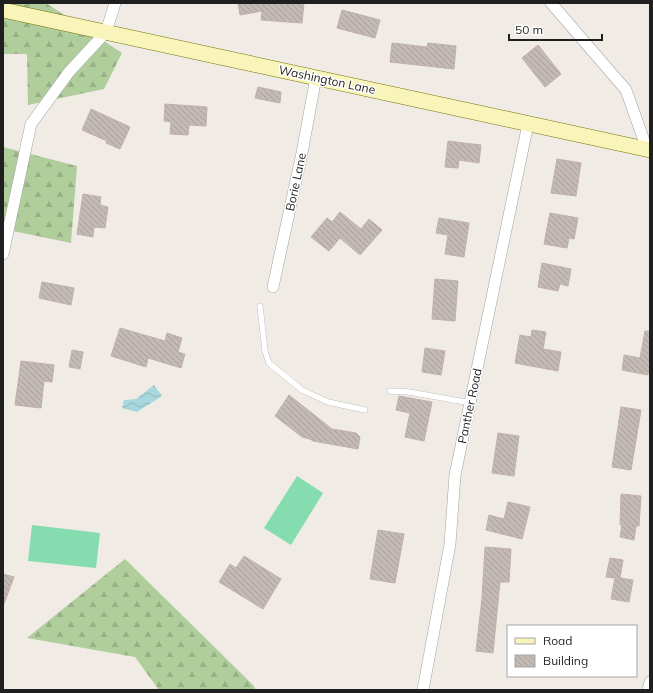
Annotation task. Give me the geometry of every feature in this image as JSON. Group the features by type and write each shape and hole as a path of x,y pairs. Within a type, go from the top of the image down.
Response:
{"main road":[{"name":"Washington Lane","path":"3,10 648,149"}],"street":[{"path":"3,254 31,124 69,72 106,32 115,3"},
{"path":"551,3 626,90 648,149"},
{"name":"Borie Lane","path":"273,287 302,153 316,77"},
{"name":"Panther Road","path":"423,690 450,544 455,475 528,124"},
{"path":"648,690 650,682"}],"lane":[{"path":"260,306 265,351 269,363 302,390 328,402 365,410"},
{"path":"390,391 409,392 471,403"}],"green space":[{"path":"3,3 46,3 122,53 104,89 28,105 27,54 3,54"},
{"path":"3,147 77,166 71,243 3,229"},
{"path":"297,476 323,493 291,545 264,528"},
{"path":"32,525 100,533 96,568 28,561"},
{"path":"125,559 253,685 256,690 159,690 135,657 27,638"}],"water":[{"path":"154,385 162,396 137,412 122,408 124,400 136,399"}],"building":[{"path":"238,3 304,3 302,23 261,20 262,11 240,15"},
{"path":"342,10 380,20 375,38 337,28"},
{"path":"392,43 427,47 428,43 456,46 454,69 390,62"},
{"path":"538,45 561,74 545,87 522,58"},
{"path":"258,87 281,92 280,103 255,98"},
{"path":"165,104 207,107 206,126 189,125 188,135 170,134 171,122 164,121"},
{"path":"91,109 130,127 120,149 106,143 107,141 82,130"},
{"path":"448,141 481,145 479,163 459,160 458,168 445,167"},
{"path":"557,159 581,163 576,196 551,193"},
{"path":"83,194 101,197 100,205 108,207 105,228 94,227 93,237 77,234"},
{"path":"340,212 361,229 369,219 382,230 360,255 340,238 329,251 311,237 327,218 332,222"},
{"path":"550,213 578,218 574,239 569,238 567,248 544,244"},
{"path":"439,218 469,223 464,257 445,254 448,235 436,233"},
{"path":"542,263 571,269 568,286 560,284 558,291 538,287"},
{"path":"435,279 458,281 455,321 432,319"},
{"path":"42,282 74,288 71,305 39,298"},
{"path":"120,328 165,341 167,333 182,338 178,352 185,354 181,368 148,358 146,367 111,356"},
{"path":"532,330 546,332 543,349 561,352 558,371 515,363 520,335 531,337"},
{"path":"645,331 650,331 650,361 648,375 622,370 624,355 640,358"},
{"path":"425,348 445,351 441,375 422,372"},
{"path":"72,350 83,352 80,369 69,367"},
{"path":"21,361 54,365 52,382 44,381 41,408 15,405"},
{"path":"289,395 332,429 356,433 360,437 358,449 313,441 302,437 275,416"},
{"path":"399,396 432,402 424,441 405,437 410,413 396,410"},
{"path":"621,407 641,410 631,470 612,467"},
{"path":"498,433 519,436 514,476 492,473"},
{"path":"621,494 641,496 639,526 636,526 634,540 620,537 622,525 620,525"},
{"path":"508,502 530,507 522,539 486,530 489,515 504,519"},
{"path":"378,530 404,534 395,583 370,579"},
{"path":"485,547 511,549 509,582 500,582 493,653 476,651 482,598"},
{"path":"244,556 281,579 263,609 219,582 230,564 236,568"},
{"path":"610,558 623,560 620,578 633,580 629,602 611,599 615,578 606,577"},
{"path":"3,574 14,577 4,604 3,603"}]}
